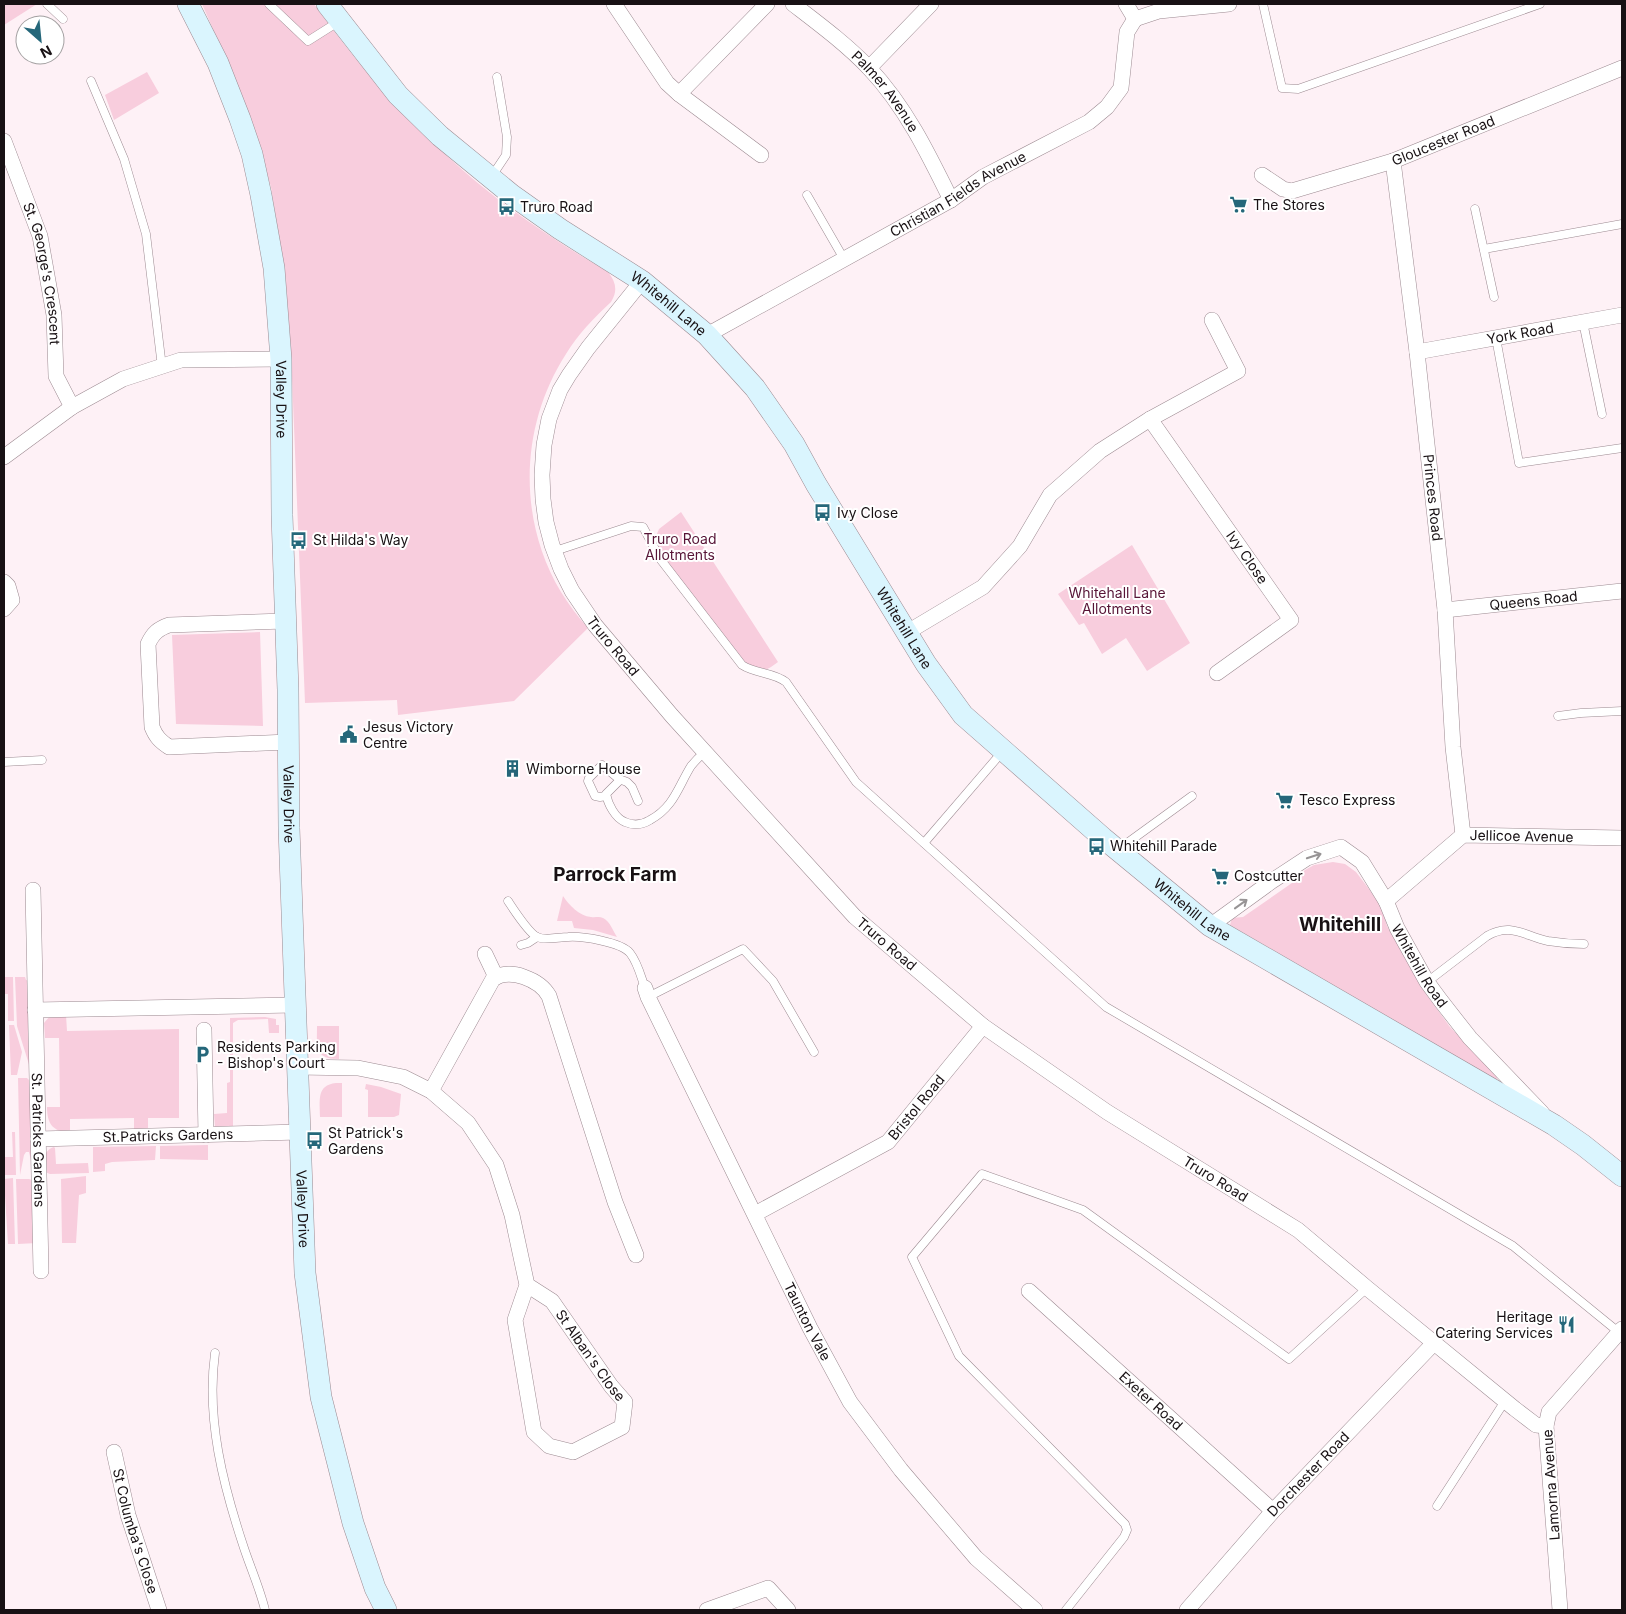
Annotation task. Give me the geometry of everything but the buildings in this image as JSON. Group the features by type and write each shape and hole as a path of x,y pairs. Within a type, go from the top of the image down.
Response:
{"street":[{"name":"Valley Drive","path":"188,4 218,63 252,154 274,268 282,359 282,514 289,828 305,1273 321,1397 353,1523 375,1588 386,1610"},
{"name":"Whitehill Lane","path":"327,4 398,95 440,136 512,195 560,229 642,281 707,335 755,388 794,444 816,484 926,664 964,715 1118,850 1210,926 1554,1124 1622,1176"},
{"path":"614,4 667,83 761,155"},
{"path":"679,94 768,4"},
{"name":"Palmer Avenue","path":"793,4 833,35 869,68 892,96 920,136 952,200"},
{"path":"869,68 931,4"},
{"path":"1126,4 1135,19 1159,12 1229,4"},
{"name":"Christian Fields Avenue","path":"707,335 952,200 983,177 1089,122 1107,108 1120,88 1126,32 1135,19"},
{"name":"Gloucester Road","path":"1262,175 1283,189 1292,191 1393,161 1622,68"},
{"name":"St. George's Crescent","path":"4,141 40,236 54,315 56,376 72,407"},
{"name":"Princes Road","path":"1393,161 1417,352 1445,610 1452,747 1463,835"},
{"name":"Truro Road","path":"642,281 588,348 560,390 549,419 542,456 546,522 554,551 572,591 592,620 633,671 704,752 855,917 983,1026 1107,1112 1298,1230 1534,1424 1546,1426"},
{"name":"York Road","path":"1417,352 1622,315"},
{"path":"906,632 983,587 1020,546 1050,495 1100,451 1150,419 1238,371 1212,320"},
{"path":"4,457 72,407 123,379 182,360 282,359"},
{"name":"Ivy Close","path":"1150,419 1291,620 1217,673"},
{"path":"4,582 8,586 12,600 4,609"},
{"name":"Queens Road","path":"1445,610 1622,591"},
{"path":"285,622 169,625 159,629 152,636 148,644 152,727 161,742 169,747 288,742"},
{"name":"Jellicoe Avenue","path":"1386,901 1463,835 1622,838"},
{"name":"Whitehill Road","path":"1210,926 1306,858 1341,848 1362,862 1386,901 1397,928 1427,982 1470,1038 1554,1124"},
{"name":"St. Patricks Gardens","path":"33,890 40,1270"},
{"path":"486,954 496,977"},
{"path":"431,1091 490,983 496,977 504,974 514,974 531,981 548,994 615,1202 636,1255"},
{"name":"Taunton Vale","path":"646,993 810,1328 850,1402 901,1470 976,1558 1035,1610"},
{"path":"35,1010 295,1005"},
{"name":"Bristol Road","path":"755,1214 888,1142 983,1026"},
{"path":"204,1030 206,1135"},
{"path":"297,1067 358,1068 403,1077 431,1091 468,1123 496,1165 512,1215 527,1285"},
{"name":"St.Patricks Gardens","path":"38,1138 299,1132"},
{"name":"St Alban's Close","path":"527,1285 552,1301 610,1386 625,1402 622,1427 573,1452 549,1446 534,1432 515,1320 527,1285"},
{"name":"Exeter Road","path":"1030,1291 1273,1511"},
{"name":"Lamorna Avenue","path":"1560,1610 1546,1426 1549,1412 1621,1332"},
{"name":"Dorchester Road","path":"1187,1610 1273,1511 1434,1343"},
{"name":"St Columba's Close","path":"114,1452 128,1515 159,1610"},
{"path":"707,1610 768,1588 788,1610"}],"lane":[{"path":"47,4 59,15"},
{"path":"269,4 308,41 340,21"},
{"path":"1263,4 1282,88 1298,89 1540,4"},
{"path":"491,177 506,155 507,136 497,77"},
{"path":"91,81 124,159 146,234 162,367"},
{"path":"807,195 844,259"},
{"path":"1475,208 1494,297"},
{"path":"1484,249 1622,224"},
{"path":"1583,322 1602,414"},
{"path":"1496,338 1519,463 1622,448"},
{"path":"554,551 632,526 643,526 660,560 736,658 748,669 779,677 786,682 856,782 1106,1006 1513,1246 1621,1332"},
{"path":"1558,716 1580,713 1622,712"},
{"path":"924,843 1004,750"},
{"path":"606,796 614,812 622,821 635,825 648,822 671,804 693,764 704,752"},
{"path":"4,762 42,760"},
{"path":"606,796 595,796 588,782 589,778 603,765 620,780 630,785 638,801"},
{"path":"606,796 606,793 620,780"},
{"path":"1118,850 1192,796"},
{"path":"508,901 537,937 543,939 587,938 611,944 628,951 634,958 646,993 743,949 773,981 814,1052"},
{"path":"1427,982 1495,931 1505,929 1547,941 1584,944"},
{"path":"521,945 537,937"},
{"path":"1066,1610 1124,1537 1127,1530 1125,1524 959,1356 912,1257 982,1174 1083,1210 1289,1359 1367,1288"},
{"path":"214,1353 212,1374 213,1410 218,1455 230,1507 265,1610"},
{"path":"1437,1506 1505,1401"}],"green space":[{"path":"4,4 37,4 20,15 15,15 15,18 4,25"},
{"path":"202,4 314,4 334,32 378,85 450,159 503,203 554,239 608,272 613,279 615,290 611,302 592,320 576,340 551,382 540,411 533,441 530,472 531,503 537,534 547,564 564,597 588,628 514,701 398,715 397,700 305,703 292,376 284,268 271,187 244,100"},
{"path":"147,72 159,93 114,120 105,95"},
{"name":"Truro Road Allotments","path":"681,512 778,662 768,669 757,669 742,662 661,556 654,541 659,529"},
{"name":"Whitehall Lane Allotments","path":"1132,545 1190,643 1147,671 1126,638 1102,654 1084,623 1079,625 1058,594"},
{"path":"260,632 263,726 176,724 172,635"},
{"path":"1333,862 1345,864 1356,872 1382,908 1387,926 1426,994 1450,1027 1499,1077 1495,1080 1230,925 1232,918 1243,917 1292,883 1305,870 1314,865"},
{"path":"563,896 582,915 605,919 617,937 593,930 574,928 572,921 557,921"},
{"path":"4,977 13,977 14,1021 8,1021 8,994 4,994"},
{"path":"15,977 25,977 26,980 30,981 32,1074 17,1026"},
{"path":"66,1015 67,1031 179,1029 179,1118 148,1118 148,1130 134,1130 134,1118 70,1119 70,1132 55,1129 48,1118 47,1107 60,1107 59,1038 45,1038 44,1023 50,1016"},
{"path":"265,1017 276,1019 276,1025 279,1025 279,1033 269,1033 268,1019 238,1020 233,1023 233,1129 215,1127 214,1114 227,1113 227,1083 230,1082 230,1018"},
{"path":"9,1025 14,1025 22,1052 17,1075 11,1075"},
{"path":"317,1026 339,1026 339,1059 325,1057 321,1054 317,1046"},
{"path":"18,1078 27,1078 30,1081 35,1178 29,1152 26,1152 24,1155 20,1175"},
{"path":"342,1083 342,1117 320,1117 322,1090 330,1084"},
{"path":"366,1084 401,1094 399,1115 394,1117 368,1117 368,1090 365,1089"},
{"path":"12,1132 15,1132 16,1175 4,1175 4,1157 13,1157"},
{"path":"208,1145 208,1160 160,1159 160,1146"},
{"path":"156,1146 155,1160 112,1162 105,1164 105,1171 93,1172 93,1147"},
{"path":"54,1147 56,1164 88,1163 89,1173 50,1174 45,1172 44,1161 47,1151"},
{"path":"86,1176 86,1193 79,1195 76,1243 62,1243 61,1179"},
{"path":"13,1178 15,1244 8,1244 4,1179"},
{"path":"16,1179 35,1181 37,1243 18,1244"}],"place":[{"name":"The Stores","path":"1239,205"},
{"name":"Truro Road","path":"506,207"},
{"name":"Ivy Close","path":"823,513"},
{"name":"St Hilda's Way","path":"299,540"},
{"name":"Jesus Victory Centre","path":"349,735"},
{"name":"Wimborne House","path":"512,769"},
{"name":"Tesco Express","path":"1285,800"},
{"name":"Whitehill Parade","path":"1096,846"},
{"name":"Costcutter","path":"1220,876"},
{"name":"Residents Parking - Bishop's Court","path":"203,1055"},
{"name":"St Patrick's Gardens","path":"314,1141"},
{"name":"Heritage Catering Services","path":"1567,1325"}],"district":[{"name":"Parrock Farm","path":"615,874"},
{"name":"Whitehill","path":"1340,924"}]}
